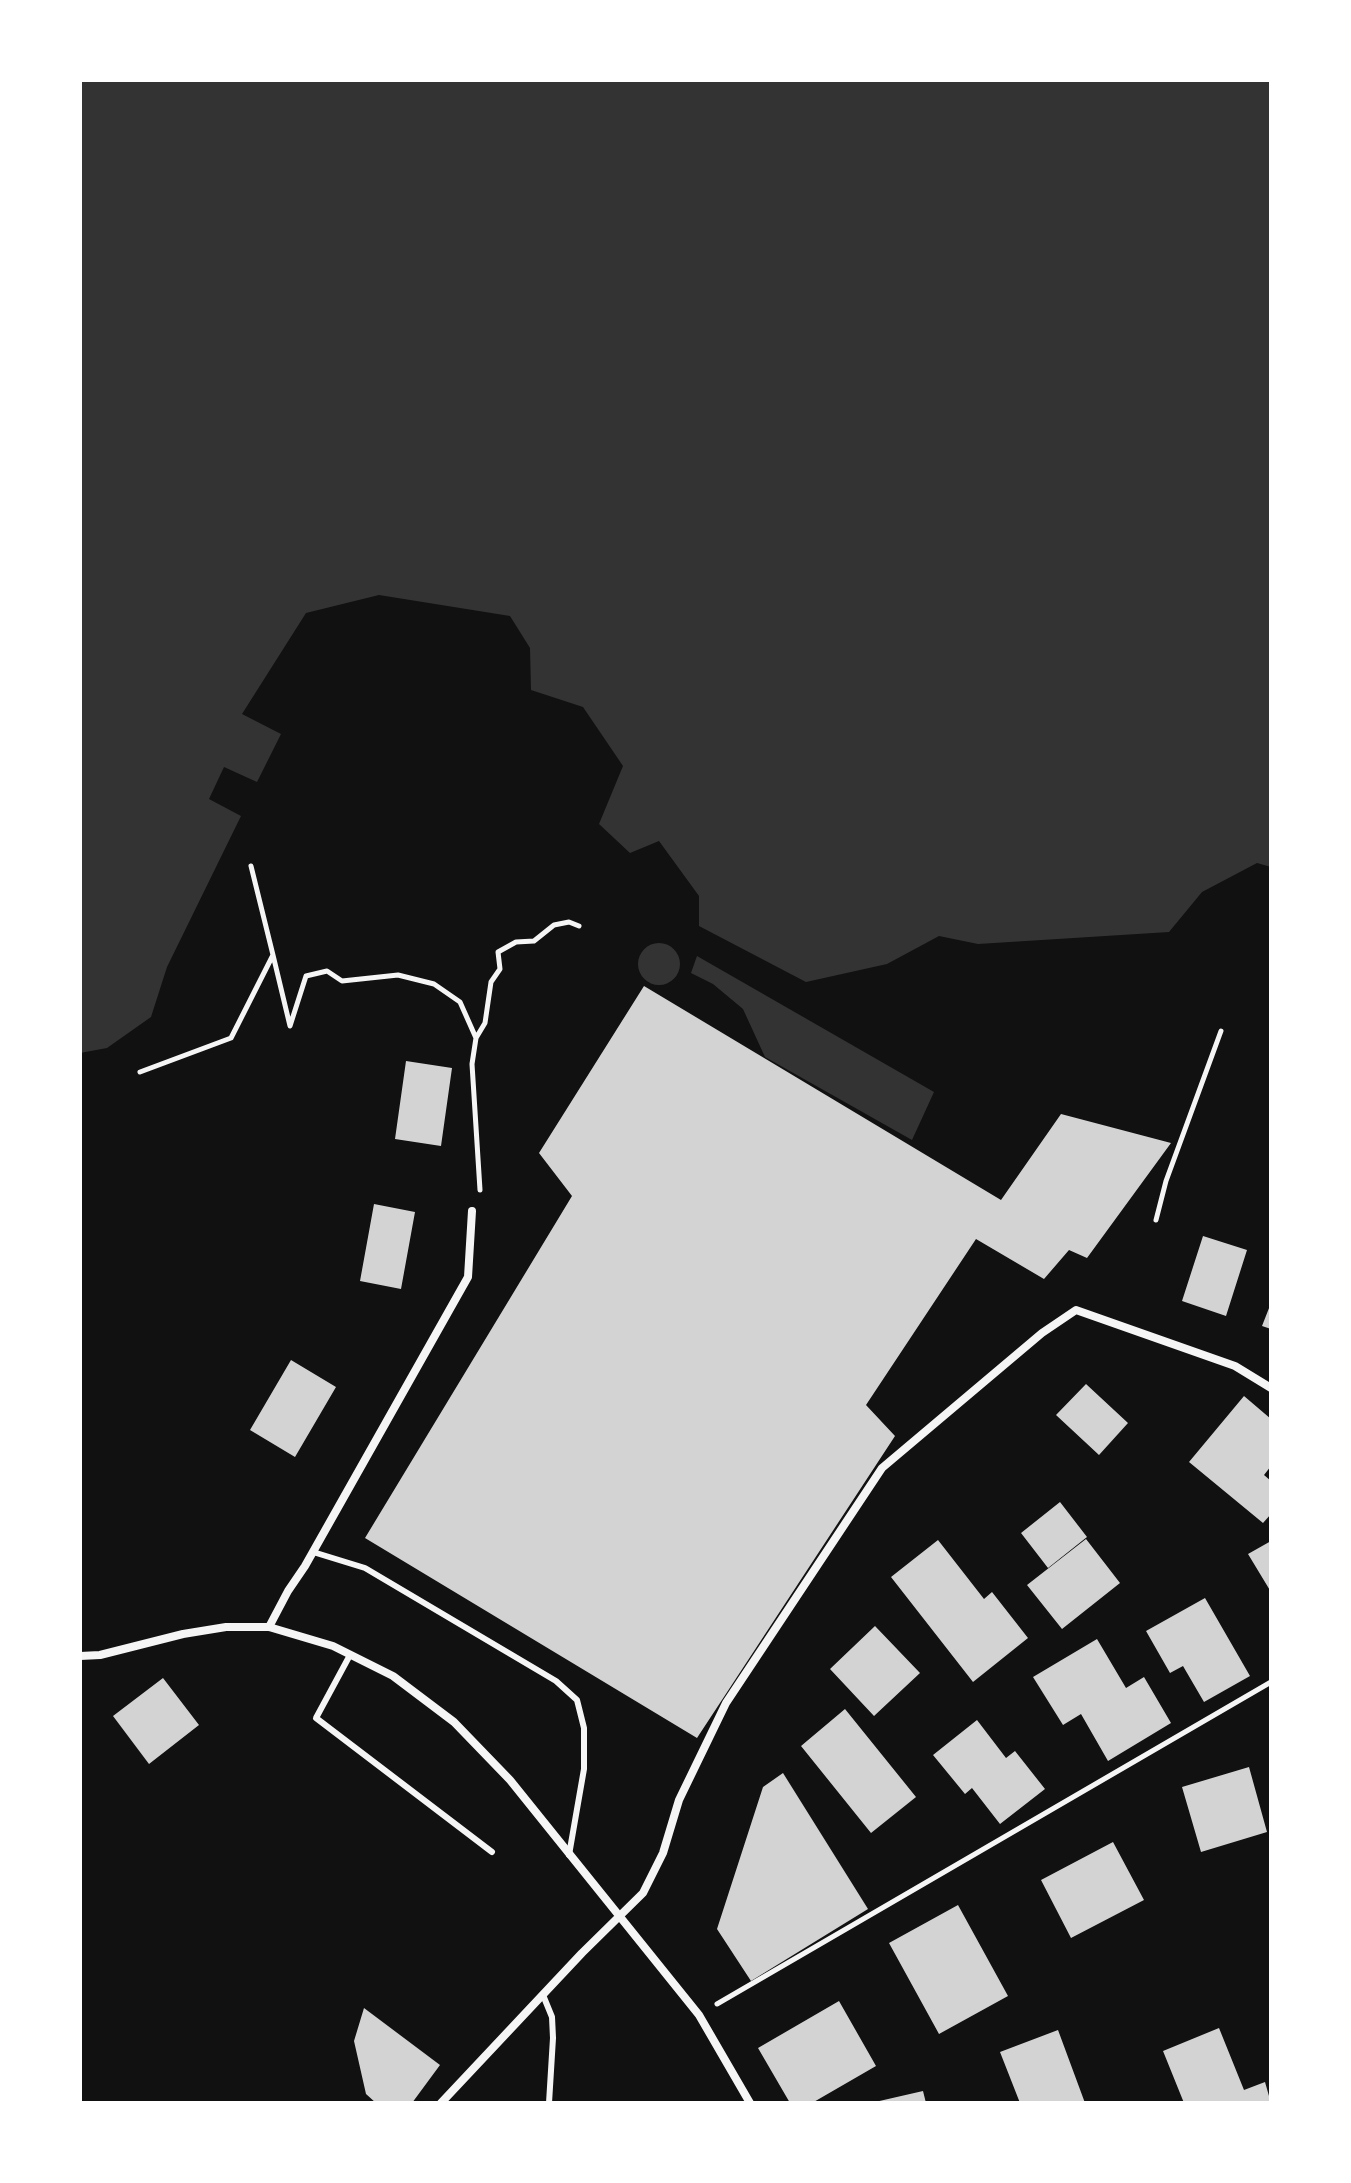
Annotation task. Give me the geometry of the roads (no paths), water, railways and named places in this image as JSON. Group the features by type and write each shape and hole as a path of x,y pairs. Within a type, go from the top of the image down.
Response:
{"street":[{"path":"269,1627 468,1277 472,1211"},
{"path":"441,2103 643,1893 663,1853 679,1800 726,1703 882,1468 1042,1333 1076,1310 1235,1366 1271,1388"},
{"path":"80,1656 100,1655 183,1634 226,1627 269,1627 333,1646 393,1676 454,1722 510,1780 699,2015 750,2103"}],"lane":[{"path":"313,1552 365,1568 556,1681 577,1700 584,1728 584,1769 569,1855"},
{"path":"350,1655 316,1718 492,1852"},
{"path":"543,1995 552,2017 549,2103"}]}
